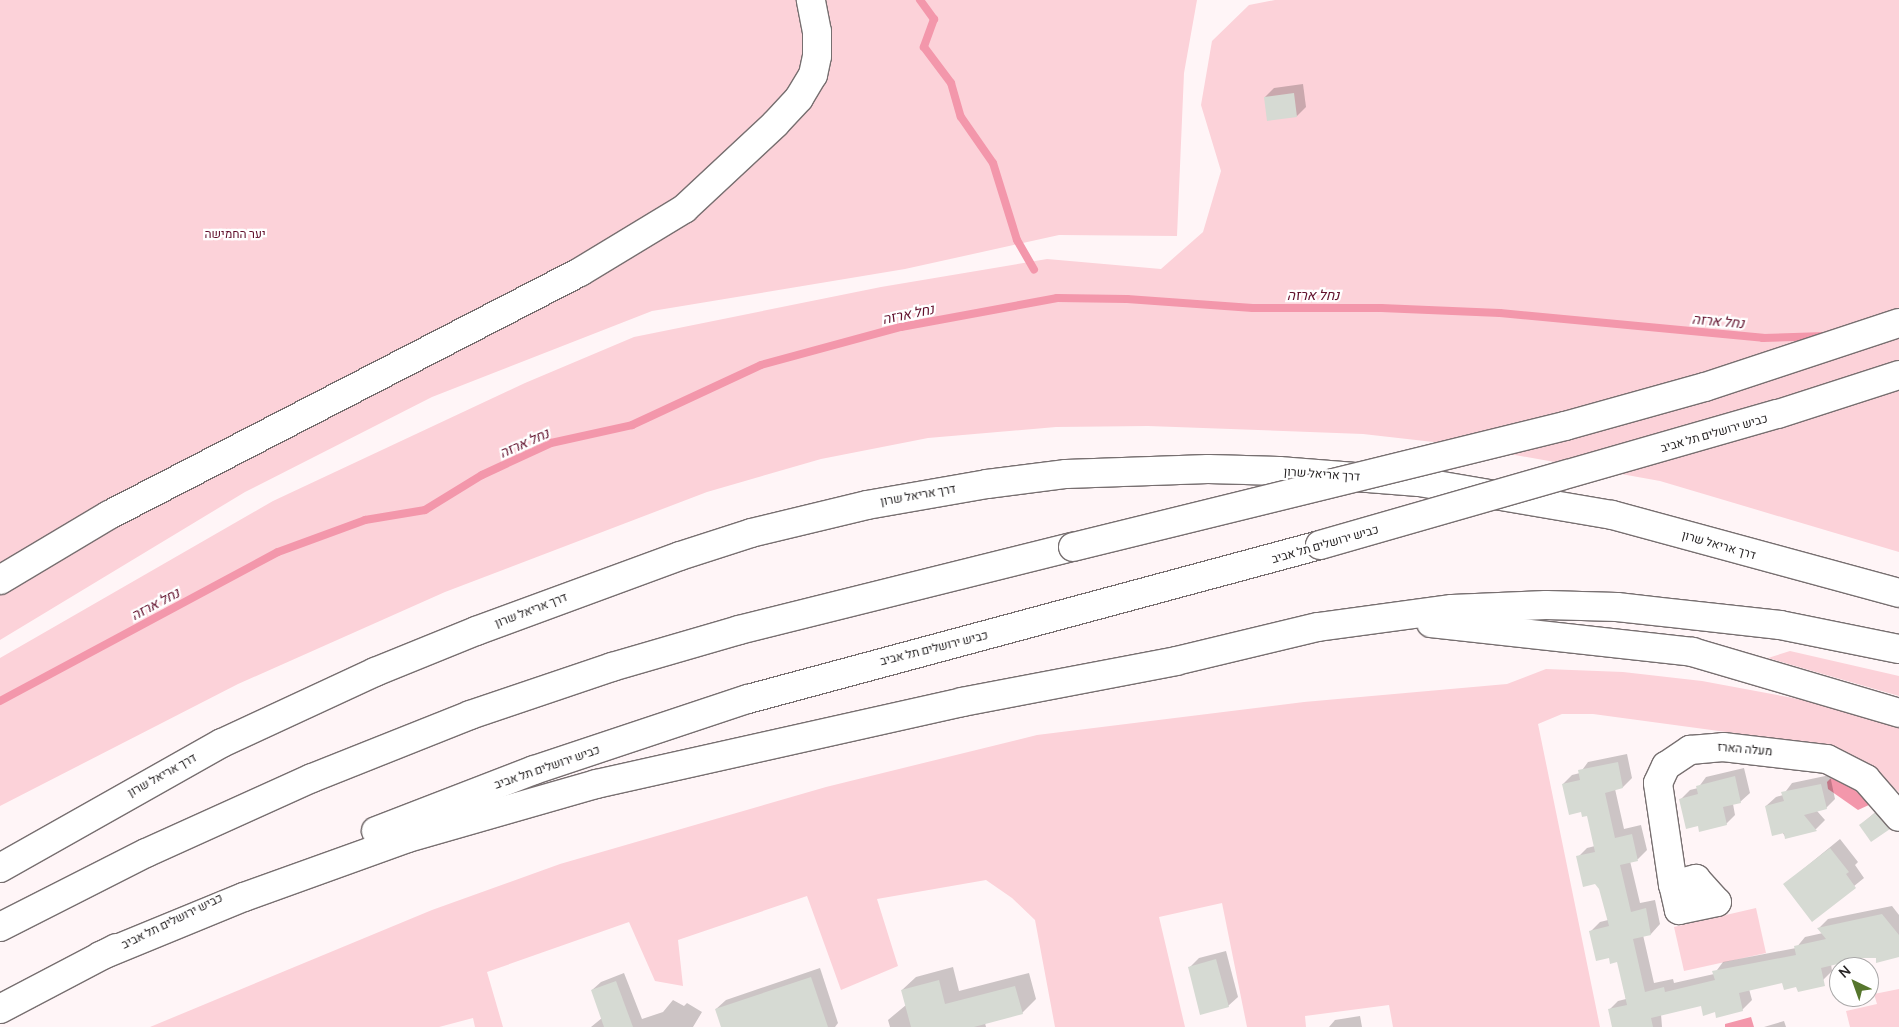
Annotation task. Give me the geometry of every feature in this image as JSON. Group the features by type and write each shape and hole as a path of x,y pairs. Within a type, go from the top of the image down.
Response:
{"main road":[{"path":"0,580 109,515 580,272 684,209 775,124 799,98 812,75 818,56 817,32 811,0"},
{"path":"0,927 154,850 312,778 470,715 612,667 739,630 1565,426 1705,387 1899,323"},
{"name":"כביש ירושלים תל אביב","path":"0,1009 100,956 326,850 534,770 795,686 1320,545 1778,414 1899,375"},
{"name":"דרך אריאל שרון","path":"0,868 222,743 324,694 468,634 680,556 751,533 867,505 987,484 1066,474 1208,469 1340,474 1419,482 1505,494 1612,515 1899,593"},
{"path":"100,956 244,897 408,838 596,784 962,702 1176,661 1283,634 1378,617 1498,607 1617,607 1780,625 1899,649"},
{"path":"1378,617 1692,652 1899,713"},
{"name":"מעלה הארז","path":"1673,885 1658,783 1666,766 1690,750 1723,747 1827,760 1866,779 1899,817"}],"green space":[{"name":"יער החמישה","path":"0,0 1197,0 1184,73 1177,236 1059,235 905,269 652,311 432,397 245,492 0,640"},
{"path":"1275,0 1899,0 1899,552 1660,481 1460,445 1363,434 1148,426 1056,427 928,438 821,459 707,492 445,592 238,684 0,806 0,658 273,501 525,383 634,337 881,287 1047,259 1161,269 1203,232 1221,171 1201,105 1212,41 1249,5"},
{"path":"1790,651 1899,676 1899,696 1768,658"},
{"path":"1546,669 1623,672 1702,681 1873,713 1899,725 1899,792 1868,767 1820,747 1786,740 1593,714 1562,714 1538,724 1600,1027 1393,1027 1389,1005 1305,1016 1306,1027 1247,1027 1222,903 1159,917 1185,1027 1055,1027 1035,920 1012,898 986,880 877,899 898,966 841,990 807,896 678,940 683,986 655,981 629,922 487,972 503,1027 475,1027 473,1018 439,1027 150,1027 432,910 560,864 826,787 1037,735 1304,702 1507,684"},
{"path":"1756,908 1766,953 1684,971 1674,927"},
{"path":"1899,989 1899,1027 1850,1027 1846,1011 1864,1007 1879,1007 1879,993"}],"shaded area":[{"path":"1831,778 1855,790 1871,804 1858,810 1828,789 1827,782"},
{"path":"1751,1017 1754,1027 1725,1027 1725,1024"}],"building":[{"path":"1294,93 1297,117 1267,121 1264,97"},
{"path":"1618,762 1623,788 1605,793 1615,838 1632,834 1638,861 1620,865 1631,912 1646,908 1651,935 1633,939 1645,992 1664,987 1665,992 1715,980 1712,971 1796,955 1794,946 1826,939 1817,928 1882,914 1899,935 1899,957 1879,962 1879,957 1829,957 1829,966 1821,968 1825,986 1798,992 1796,987 1784,990 1782,983 1739,993 1743,1011 1716,1018 1715,1012 1703,1016 1701,1006 1651,1018 1653,1027 1612,1027 1608,1009 1627,1005 1617,962 1610,964 1609,958 1596,961 1589,931 1609,926 1599,889 1595,884 1583,887 1576,856 1595,852 1587,816 1582,817 1581,812 1569,815 1562,784 1580,780 1578,770"},
{"path":"1735,776 1741,803 1723,807 1727,825 1699,832 1698,826 1686,829 1679,799 1698,794 1696,786"},
{"path":"1821,784 1827,809 1804,815 1817,831 1785,839 1784,833 1772,836 1765,806 1784,801 1781,792"},
{"path":"1875,813 1890,829 1871,842 1859,825"},
{"path":"1830,848 1849,872 1846,874 1856,888 1812,922 1783,884"},
{"path":"1216,959 1229,1007 1200,1015 1188,967"},
{"path":"811,977 828,1027 721,1027 715,1009"},
{"path":"939,980 945,1004 1015,986 1023,1014 974,1027 911,1027 901,990"},
{"path":"616,981 633,1027 604,1027 591,990"}],"waterway":[{"path":"920,0 934,19 924,47 951,83 961,117 993,163 1017,240 1034,269"},
{"name":"נחל ארזה","path":"0,701 278,552 365,520 425,510 482,475 551,443 632,425 761,365 901,327 1057,298 1127,299 1253,308 1381,308 1500,313 1763,338 1825,336"}]}
